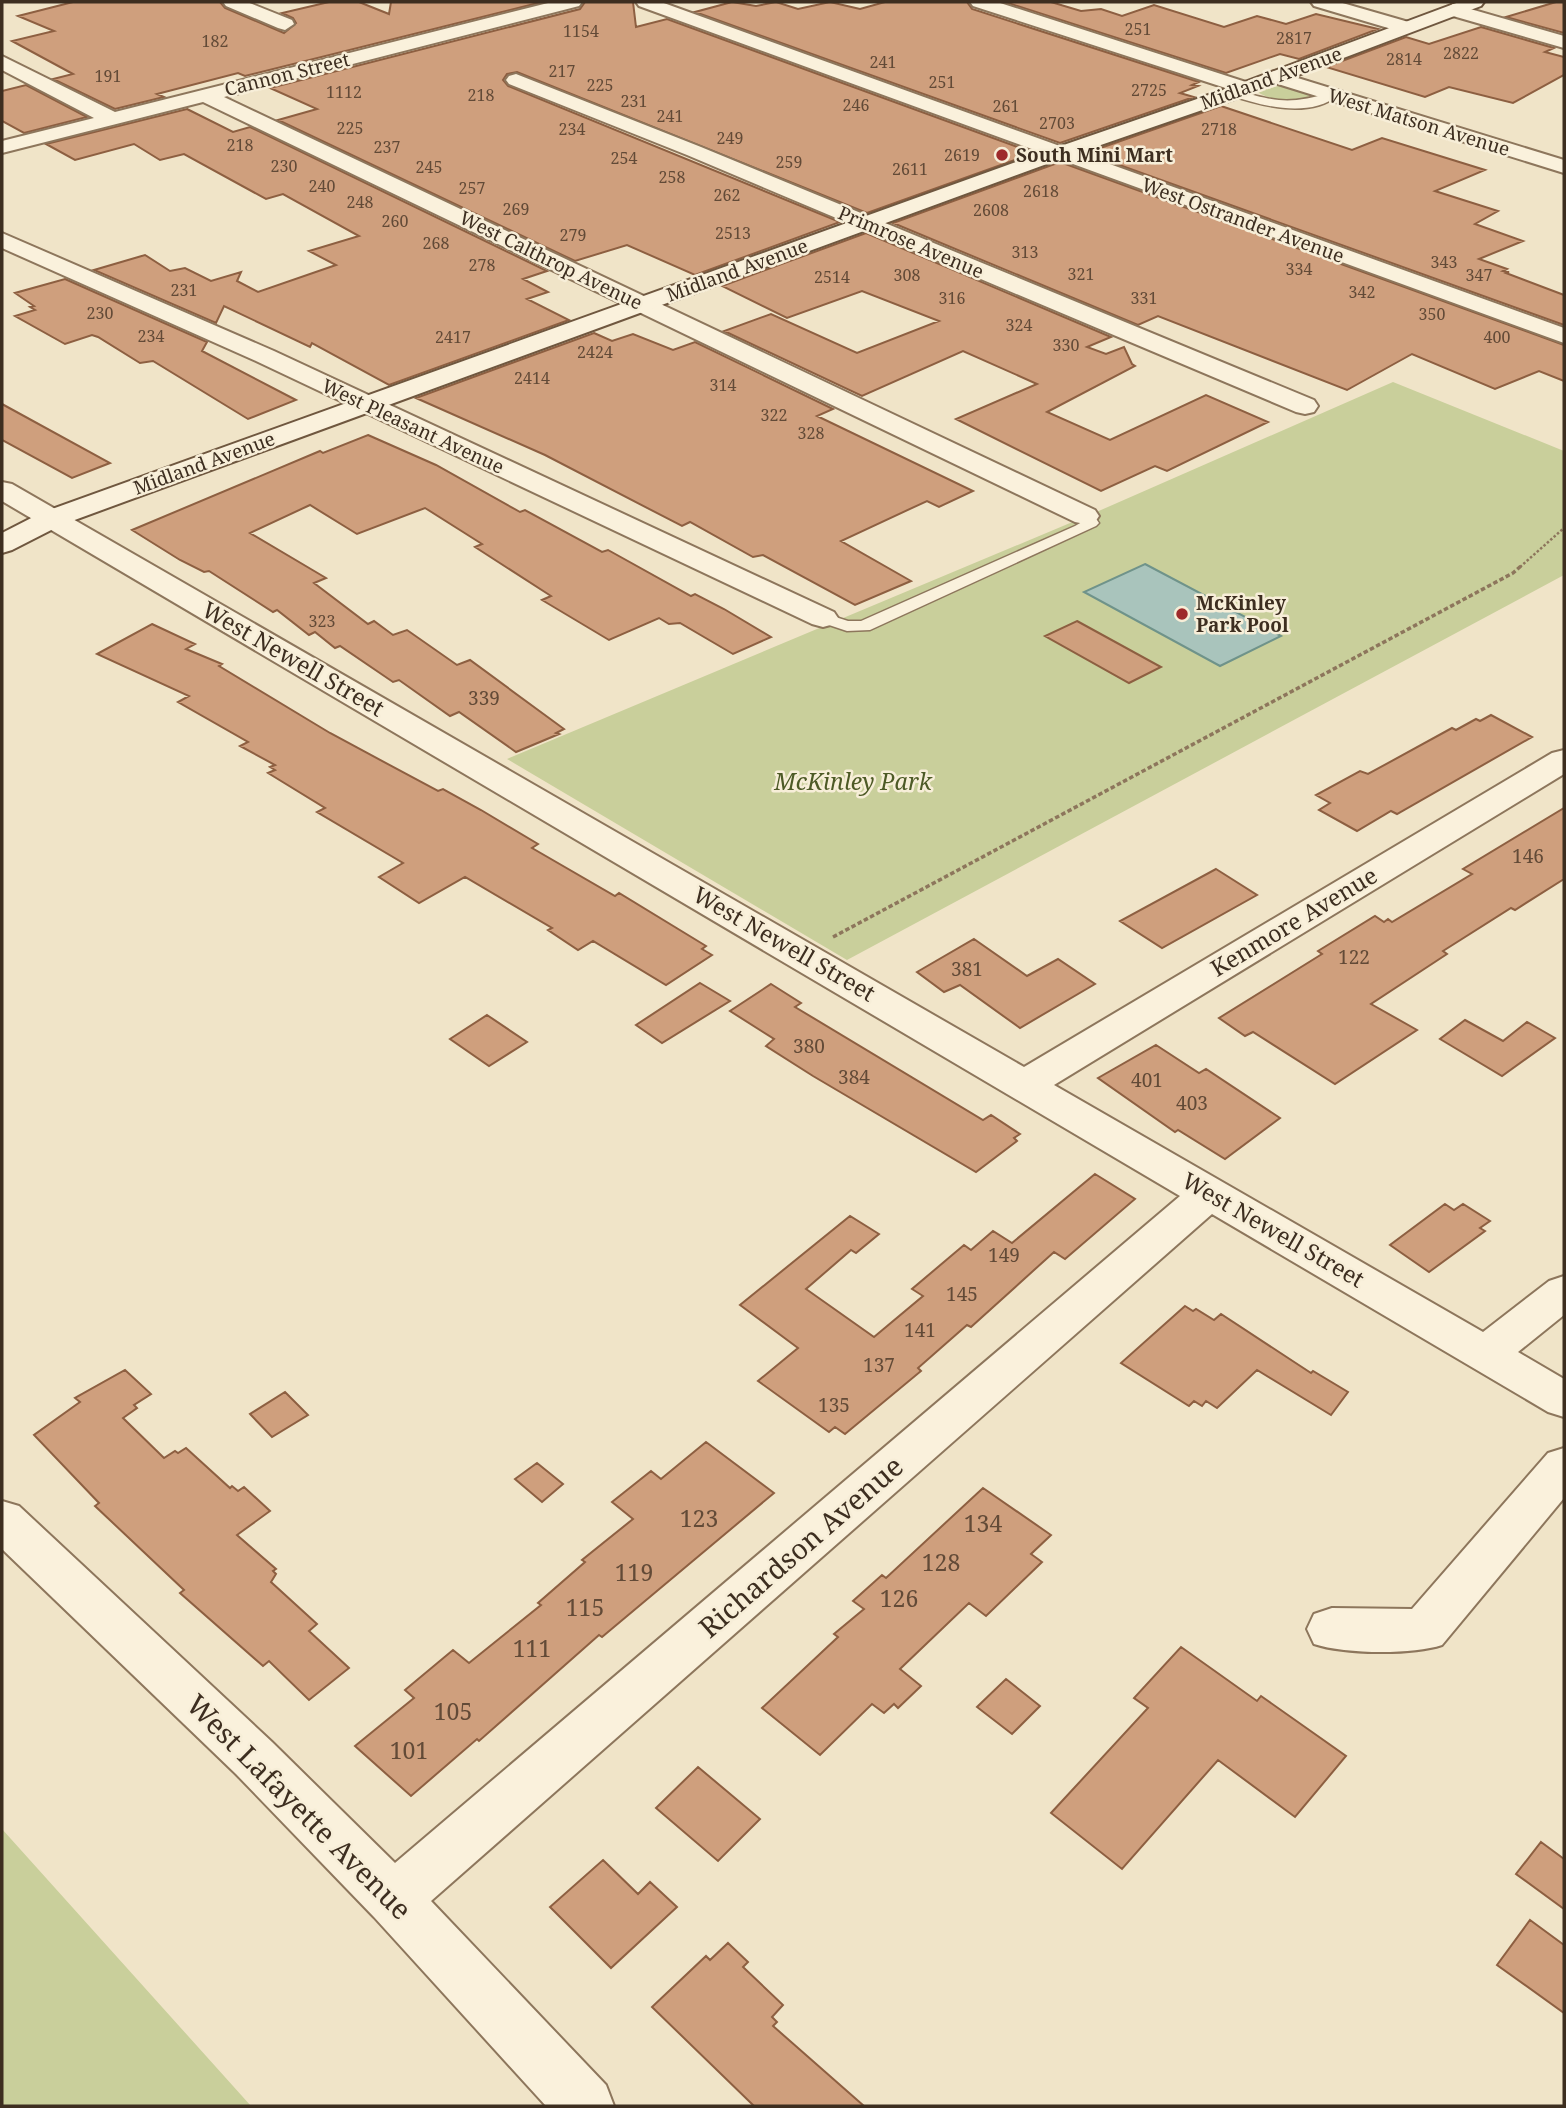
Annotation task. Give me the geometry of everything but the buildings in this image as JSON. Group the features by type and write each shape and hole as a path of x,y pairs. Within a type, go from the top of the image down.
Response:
{"street":[{"path":"232,2 285,24"},
{"name":"Cannon Street","path":"2,147 573,2"},
{"name":"West Ostrander Avenue","path":"645,2 1564,336"},
{"path":"979,2 1239,90"},
{"path":"1320,2 1405,27"},
{"name":"Midland Avenue","path":"2,544 51,520 365,404 1275,77 1475,2"},
{"path":"1453,10 1564,42"},
{"path":"2,62 112,119"},
{"name":"West Matson Avenue","path":"1275,77 1564,167"},
{"name":"Primrose Avenue","path":"516,80 1305,405"},
{"name":"West Calthrop Avenue","path":"205,95 1086,516"},
{"name":"West Pleasant Avenue","path":"2,240 264,356 823,618"},
{"name":"West Newell Street","path":"2,490 1564,1399"},
{"name":"Kenmore Avenue","path":"1024,1085 1564,760"},
{"name":"Richardson Avenue","path":"393,1899 1209,1194"},
{"path":"1485,1354 1564,1292"},
{"path":"1332,1629 1424,1630 1564,1466"},
{"name":"West Lafayette Avenue","path":"2,1520 254,1758 393,1899 585,2106"}],"lane":[{"path":"1239,90 1284,107 1311,105 1334,95"},
{"path":"823,618 847,626 864,626 1080,529 1091,523 1086,516"}],"path":[{"path":"801,953 1513,573 1564,528"}],"green space":[{"path":"1281,85 1308,93 1309,96 1297,101 1283,101 1257,92"},
{"name":"McKinley Park","path":"1393,382 1564,451 1564,575 847,960 507,759 1101,510"},
{"path":"2,1829 251,2106 2,2106"}],"water":[{"name":"McKinley Park Pool","path":"1145,564 1281,636 1220,666 1084,592"}],"place":[{"name":"South Mini Mart","path":"1002,155"},
{"name":"McKinley Park Pool","path":"1182,614"}]}
